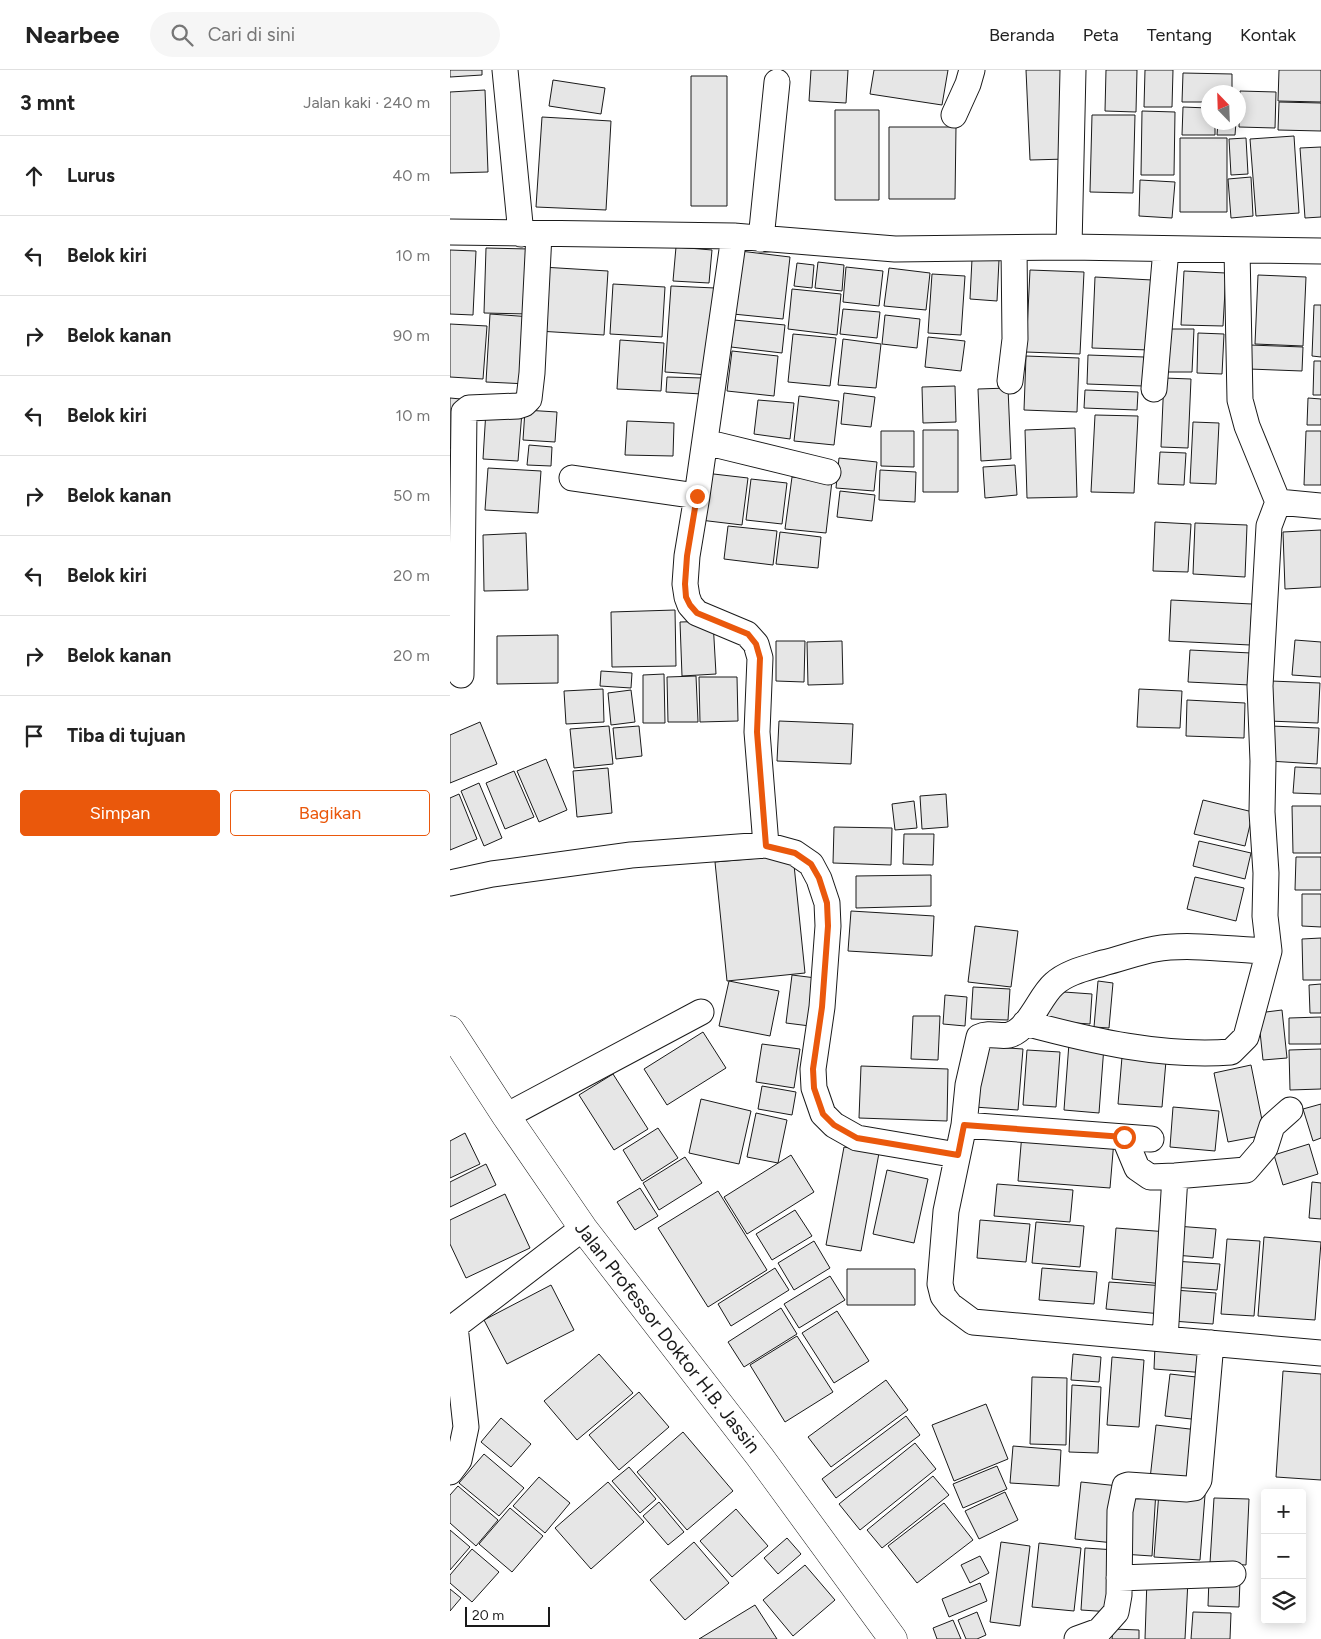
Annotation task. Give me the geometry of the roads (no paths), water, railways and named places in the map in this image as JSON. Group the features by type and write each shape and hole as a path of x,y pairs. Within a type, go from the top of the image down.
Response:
{"highway":[{"name":"Jalan Professor Doktor H.B. Jassin","path":"450,1030 506,1116 584,1228 760,1456 893,1639"}],"street":[{"path":"461,675 464,412 469,408 518,406 524,404 529,399 532,373 530,234 504,70"},
{"path":"954,115 972,70"},
{"path":"1069,247 1073,70"},
{"path":"761,239 777,82"},
{"path":"450,232 734,236 895,249 1069,247 1321,251"},
{"path":"734,236 687,556 685,584 686,597 697,613 748,634 756,644 760,658 757,732 766,846"},
{"path":"1010,381 1015,339 1014,248"},
{"path":"1154,389 1166,249"},
{"path":"1025,1023 1112,1044 1166,1052 1231,1052 1246,1037 1269,951 1265,916 1266,873 1262,812 1263,761 1260,686 1269,526 1278,502 1247,426 1240,400 1238,250"},
{"path":"705,442 828,472"},
{"path":"572,478 697,496"},
{"path":"1278,502 1321,506"},
{"path":"450,883 492,874 631,855 766,846 795,853 811,864 819,878 827,903 828,926 822,1007 813,1069 814,1088 823,1114 834,1125 857,1138 958,1155"},
{"path":"1269,951 1178,947 1154,949 1088,968 1070,974 1054,984 1025,1023 1009,1034 979,1037 968,1085 964,1125 946,1211 940,1284 943,1296 973,1322 1321,1353"},
{"path":"506,1116 701,1012"},
{"path":"1124,1137 1137,1168 1150,1177 1246,1170 1265,1148 1272,1126 1290,1110"},
{"path":"964,1125 1151,1139"},
{"path":"1165,1339 1175,1176"},
{"path":"450,1472 459,1460 466,1427 452,1324 584,1228"},
{"path":"1077,1639 1099,1631 1116,1612 1119,1594 1120,1511 1125,1486 1187,1489 1194,1488 1199,1480 1212,1343"},
{"path":"1119,1578 1233,1574"}]}
